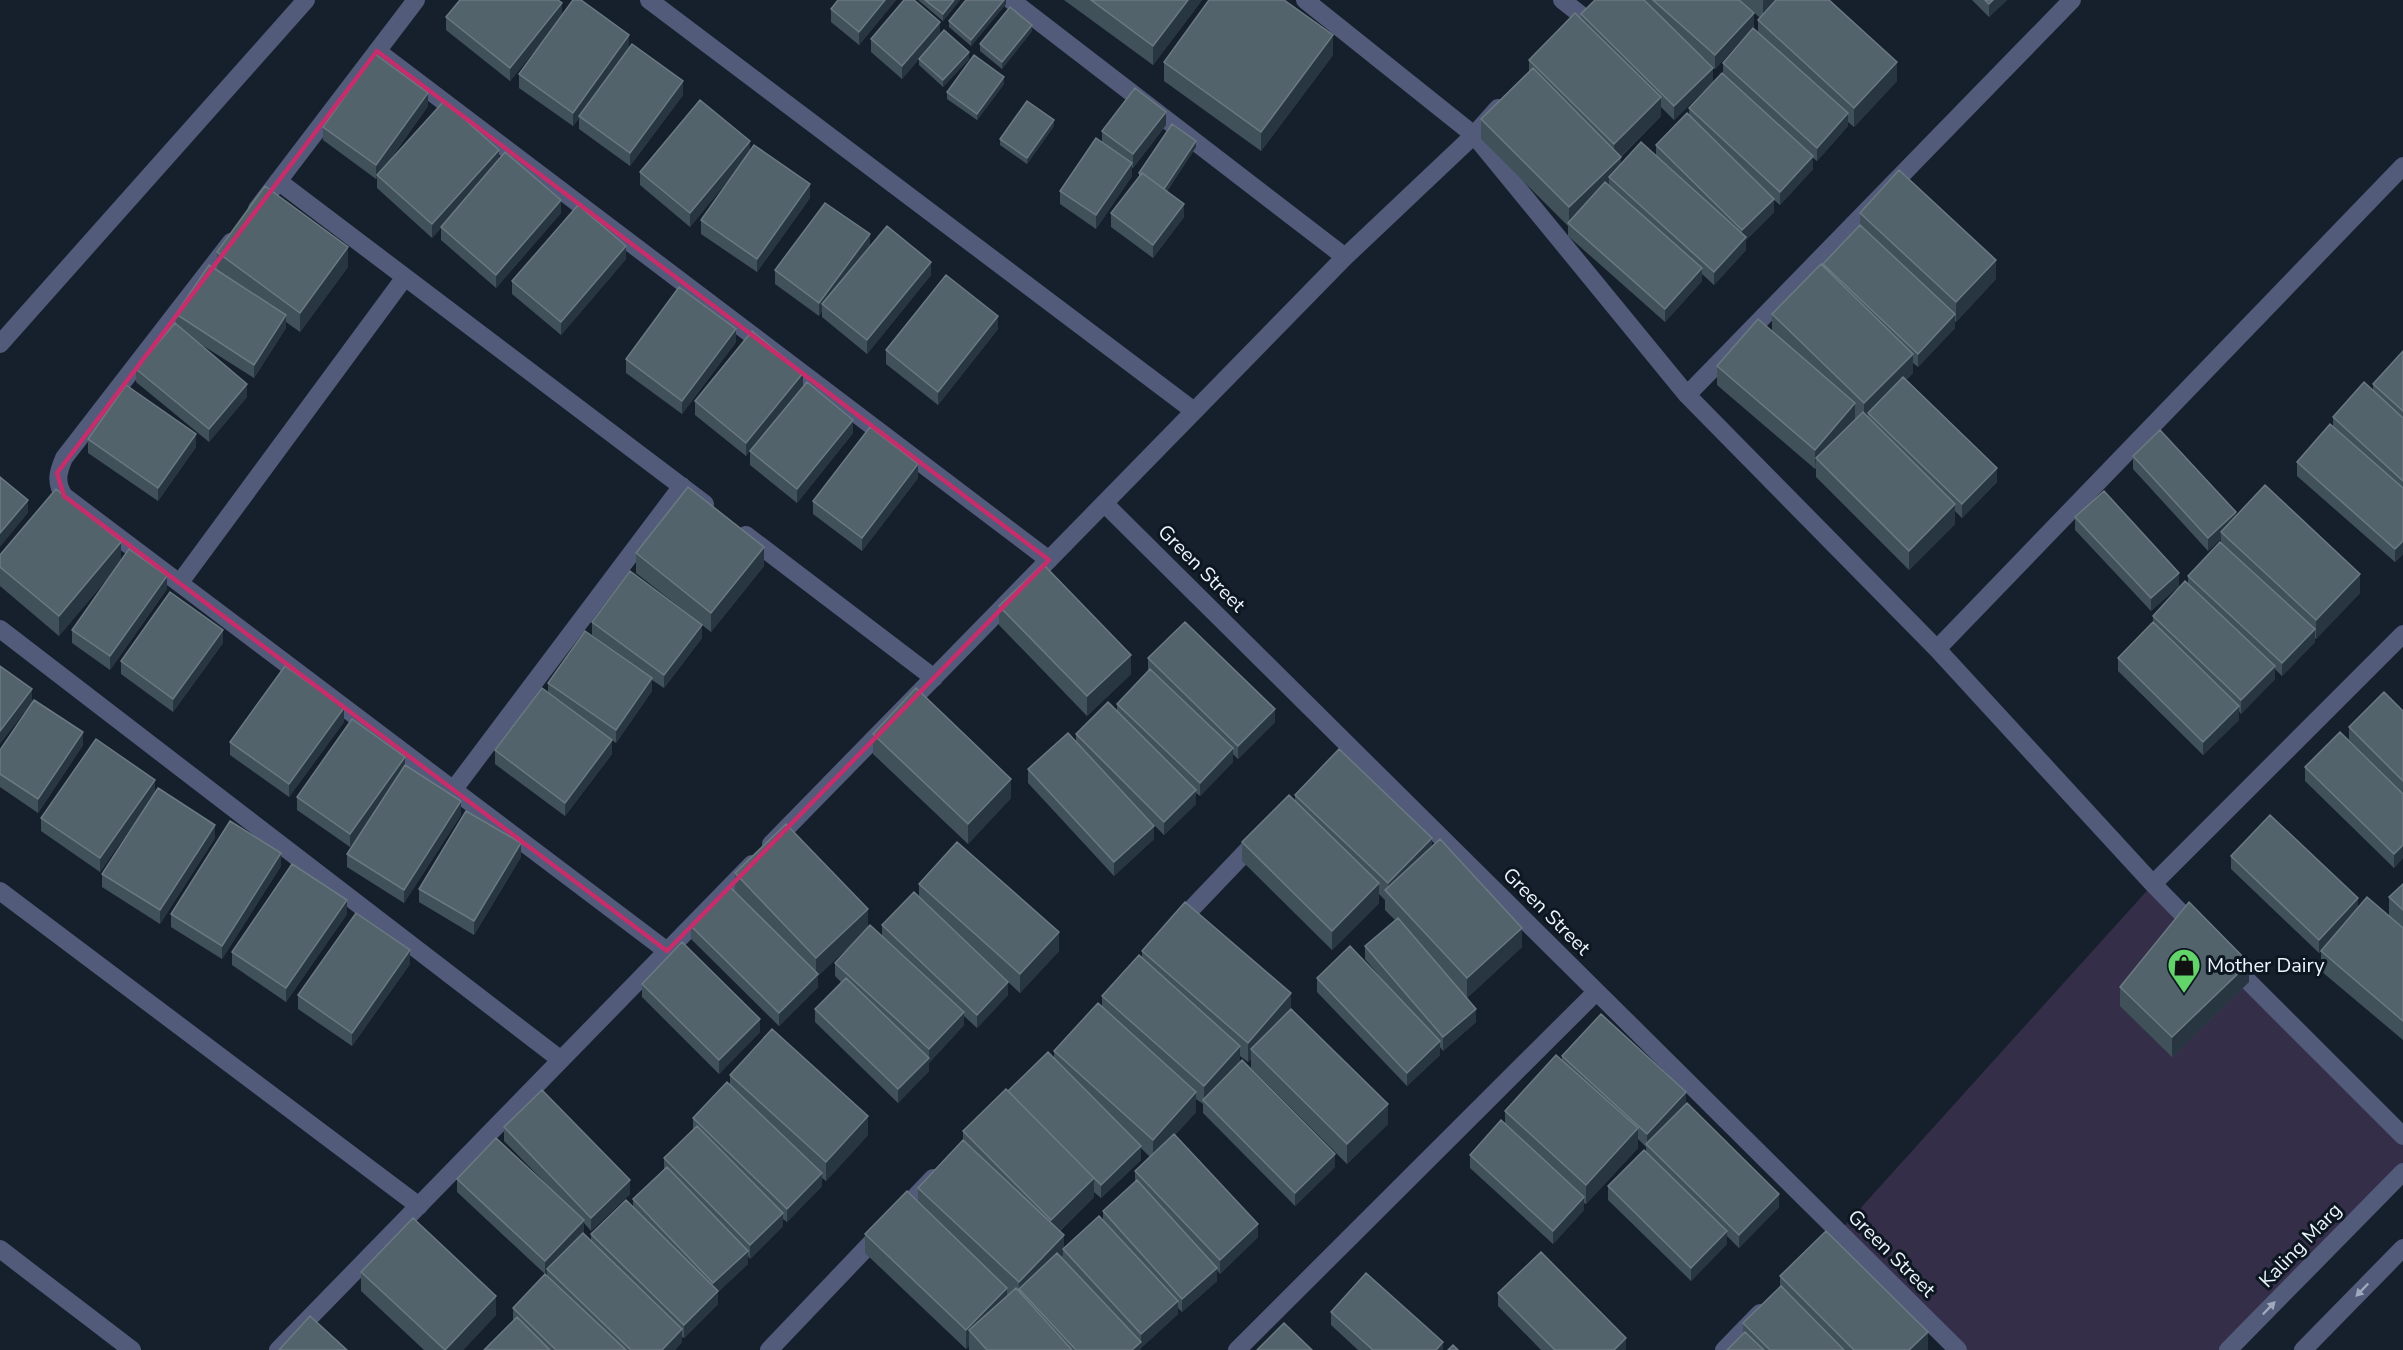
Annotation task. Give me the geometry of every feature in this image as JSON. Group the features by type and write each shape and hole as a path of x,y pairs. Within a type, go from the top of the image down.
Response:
{"street":[{"path":"0,344 306,0"},
{"path":"416,0 64,458 57,473 58,487 64,496 181,581 667,951"},
{"path":"649,0 1194,411"},
{"path":"1011,0 1344,257"},
{"path":"1305,0 1474,135 1687,395 1937,649 2153,884 2403,1136"},
{"path":"1562,0 1581,15"},
{"path":"1566,32 1596,0"},
{"path":"1687,395 2072,0"},
{"path":"377,51 1049,560"},
{"path":"278,1350 1344,257 1474,135 1512,92"},
{"path":"1937,649 2403,166"},
{"path":"278,181 934,678"},
{"path":"181,581 405,277"},
{"path":"454,789 682,486"},
{"name":"Green Street","path":"1104,503 1958,1350"},
{"path":"0,629 561,1060"},
{"path":"2153,884 2403,634"},
{"path":"1334,760 1349,745"},
{"path":"1166,935 1274,823"},
{"path":"0,891 419,1206"},
{"path":"1237,1350 1596,992"},
{"path":"769,1350 943,1168"},
{"name":"Kaling Marg","path":"2228,1350 2403,1172"},
{"path":"1823,1248 1839,1232"},
{"path":"2303,1350 2403,1248"},
{"path":"0,1249 132,1350"},
{"path":"1724,1350 1776,1296"}],"highlighted area":[{"path":"377,51 1049,560 667,951 64,496 57,473"}],"shaded area":[{"path":"2153,884 2403,1136 2403,1172 2228,1350 1958,1350 1839,1232"}],"building":[{"path":"460,0 558,0 562,3 510,68 446,17"},
{"path":"573,0 581,0 629,35 573,113 519,74"},
{"path":"838,0 885,0 859,32 831,9"},
{"path":"904,0 914,0 940,22 902,66 871,39"},
{"path":"925,0 954,0 943,14"},
{"path":"966,0 1004,0 971,40 949,21"},
{"path":"1091,0 1188,0 1153,46"},
{"path":"1209,0 1284,0 1333,35 1261,132 1164,62"},
{"path":"1595,0 1644,0 1713,68 1674,106 1581,14"},
{"path":"1653,0 1739,0 1754,13 1715,55"},
{"path":"1776,0 1829,0 1897,62 1854,108 1758,20"},
{"path":"1010,7 1032,25 1002,62 980,44"},
{"path":"1575,13 1661,97 1614,144 1529,60"},
{"path":"1753,28 1848,113 1817,148 1723,63"},
{"path":"944,30 969,52 943,80 919,59"},
{"path":"632,44 683,81 630,153 579,116"},
{"path":"375,54 428,93 376,165 323,127"},
{"path":"974,55 1004,77 977,114 947,92"},
{"path":"1533,68 1621,157 1569,207 1481,119"},
{"path":"1722,73 1813,156 1780,192 1689,108"},
{"path":"1135,88 1166,112 1133,154 1102,131"},
{"path":"700,100 750,141 690,213 640,172"},
{"path":"444,101 499,150 432,224 377,175"},
{"path":"1027,101 1054,120 1027,158 1000,139"},
{"path":"1687,113 1774,199 1742,230 1656,145"},
{"path":"1172,124 1196,141 1164,189 1139,173"},
{"path":"1096,138 1132,163 1096,215 1060,191"},
{"path":"1641,142 1746,237 1714,272 1609,177"},
{"path":"754,145 810,184 757,259 701,220"},
{"path":"505,152 561,200 496,275 441,227"},
{"path":"1899,170 1996,260 1956,302 1860,213"},
{"path":"1142,173 1184,204 1153,245 1111,213"},
{"path":"1605,182 1702,268 1665,309 1568,223"},
{"path":"265,186 348,247 300,313 217,252"},
{"path":"825,203 870,234 819,303 775,270"},
{"path":"578,205 626,246 561,322 512,281"},
{"path":"1860,225 1955,314 1918,354 1823,264"},
{"path":"887,226 931,262 867,340 822,304"},
{"path":"1821,264 1913,354 1864,403 1772,314"},
{"path":"209,265 286,315 254,365 176,314"},
{"path":"946,275 998,316 938,392 886,350"},
{"path":"679,287 736,329 682,401 626,359"},
{"path":"1758,319 1855,403 1815,450 1717,366"},
{"path":"175,323 247,384 209,429 136,369"},
{"path":"752,331 803,373 746,443 695,401"},
{"path":"2403,351 2403,411 2373,384"},
{"path":"1903,377 1997,468 1962,504 1868,413"},
{"path":"807,382 853,420 797,489 750,451"},
{"path":"2364,382 2403,418 2403,481 2333,417"},
{"path":"126,385 196,434 158,488 88,439"},
{"path":"1863,412 1955,504 1909,551 1816,458"},
{"path":"2330,424 2403,488 2403,541 2395,549 2297,462"},
{"path":"870,427 918,464 862,538 813,501"},
{"path":"2160,430 2236,512 2208,538 2133,456"},
{"path":"0,477 28,500 0,533"},
{"path":"2265,485 2360,574 2316,620 2221,532"},
{"path":"688,487 764,547 711,613 636,553"},
{"path":"56,489 121,542 59,616 0,567 0,555"},
{"path":"2104,491 2179,573 2151,598 2075,517"},
{"path":"2220,542 2315,629 2282,663 2188,576"},
{"path":"129,549 167,576 110,656 72,630"},
{"path":"1043,564 1131,655 1087,696 999,606"},
{"path":"630,571 702,625 664,675 592,622"},
{"path":"2185,581 2275,666 2241,700 2153,616"},
{"path":"170,592 223,630 173,699 121,661"},
{"path":"1185,622 1275,709 1238,746 1148,658"},
{"path":"2153,622 2239,706 2203,742 2118,658"},
{"path":"585,631 652,678 616,730 548,683"},
{"path":"0,666 32,689 0,731"},
{"path":"285,666 344,708 289,784 230,742"},
{"path":"1150,669 1233,748 1200,783 1117,704"},
{"path":"542,688 612,740 565,803 495,750"},
{"path":"916,688 1011,779 968,824 873,734"},
{"path":"2384,692 2403,711 2403,781 2349,727"},
{"path":"34,700 83,732 38,799 0,774 0,750"},
{"path":"1108,702 1196,790 1164,822 1076,734"},
{"path":"352,719 405,757 350,834 297,797"},
{"path":"2340,732 2403,794 2403,845 2394,854 2305,767"},
{"path":"1068,733 1154,826 1114,862 1028,769"},
{"path":"96,739 155,780 100,858 41,818"},
{"path":"1339,749 1432,838 1388,883 1295,795"},
{"path":"405,765 461,801 404,890 347,854"},
{"path":"158,788 215,825 160,910 102,874"},
{"path":"1289,795 1379,883 1332,931 1242,842"},
{"path":"466,811 521,843 474,921 419,889"},
{"path":"2270,815 2358,898 2319,940 2231,856"},
{"path":"230,821 281,853 222,946 171,914"},
{"path":"786,824 868,909 816,958 735,873"},
{"path":"1440,839 1522,928 1467,978 1385,890"},
{"path":"957,842 1059,932 1020,974 919,884"},
{"path":"292,864 347,900 286,988 232,952"},
{"path":"2403,884 2403,910 2389,897"},
{"path":"730,887 818,974 779,1013 691,926"},
{"path":"914,892 1008,982 977,1015 882,925"},
{"path":"2367,897 2403,928 2403,1021 2321,951"},
{"path":"1185,902 1291,993 1248,1043 1142,951"},
{"name":"Mother Dairy","path":"2189,902 2249,963 2172,1037 2120,987"},
{"path":"356,913 410,950 352,1033 298,995"},
{"path":"1398,918 1476,1009 1443,1037 1365,946"},
{"path":"870,925 964,1012 929,1049 835,963"},
{"path":"682,942 760,1019 719,1060 642,984"},
{"path":"1350,946 1440,1041 1407,1073 1317,978"},
{"path":"1139,955 1240,1046 1204,1086 1102,996"},
{"path":"846,978 929,1058 898,1089 815,1009"},
{"path":"1098,1003 1196,1092 1153,1140 1054,1051"},
{"path":"1291,1009 1388,1104 1347,1144 1251,1049"},
{"path":"1601,1014 1686,1092 1647,1134 1562,1056"},
{"path":"772,1029 868,1116 826,1162 730,1075"},
{"path":"1048,1052 1141,1146 1101,1185 1008,1091"},
{"path":"1556,1055 1638,1128 1586,1185 1505,1111"},
{"path":"1242,1060 1335,1154 1295,1193 1203,1100"},
{"path":"727,1082 822,1173 787,1209 693,1118"},
{"path":"1006,1089 1094,1178 1051,1220 963,1131"},
{"path":"542,1090 630,1180 591,1218 504,1127"},
{"path":"1687,1103 1779,1194 1739,1235 1646,1144"},
{"path":"1501,1120 1584,1197 1553,1231 1470,1155"},
{"path":"697,1126 783,1213 750,1245 664,1158"},
{"path":"1174,1134 1258,1224 1220,1260 1135,1171"},
{"path":"496,1138 584,1220 545,1261 457,1179"},
{"path":"963,1140 1064,1235 1019,1282 918,1188"},
{"path":"1644,1150 1727,1231 1691,1268 1608,1186"},
{"path":"667,1167 748,1251 713,1283 633,1199"},
{"path":"1137,1180 1217,1268 1182,1299 1103,1211"},
{"path":"907,1191 1007,1288 966,1330 865,1234"},
{"path":"626,1200 718,1291 684,1325 591,1234"},
{"path":"1099,1216 1178,1301 1141,1334 1063,1249"},
{"path":"413,1218 496,1296 445,1350 361,1272"},
{"path":"1826,1231 1928,1332 1909,1350 1854,1350 1780,1276"},
{"path":"583,1233 682,1329 662,1350 631,1350 547,1269"},
{"path":"1541,1252 1626,1338 1614,1350 1555,1350 1498,1293"},
{"path":"1057,1253 1141,1342 1132,1350 1076,1350 1019,1289"},
{"path":"1366,1273 1443,1342 1436,1350 1373,1350 1331,1312"},
{"path":"545,1274 626,1350 556,1350 513,1308"},
{"path":"1781,1286 1844,1350 1770,1350 1743,1323"},
{"path":"1016,1288 1072,1350 987,1350 969,1330"},
{"path":"310,1316 347,1350 279,1350"},
{"path":"517,1317 550,1350 484,1350"},
{"path":"1284,1323 1312,1350 1257,1350"},
{"path":"1745,1332 1764,1350 1727,1350"},
{"path":"1453,1345 1458,1350 1448,1350"}],"place":[{"name":"Mother Dairy","path":"2184,994"}]}
